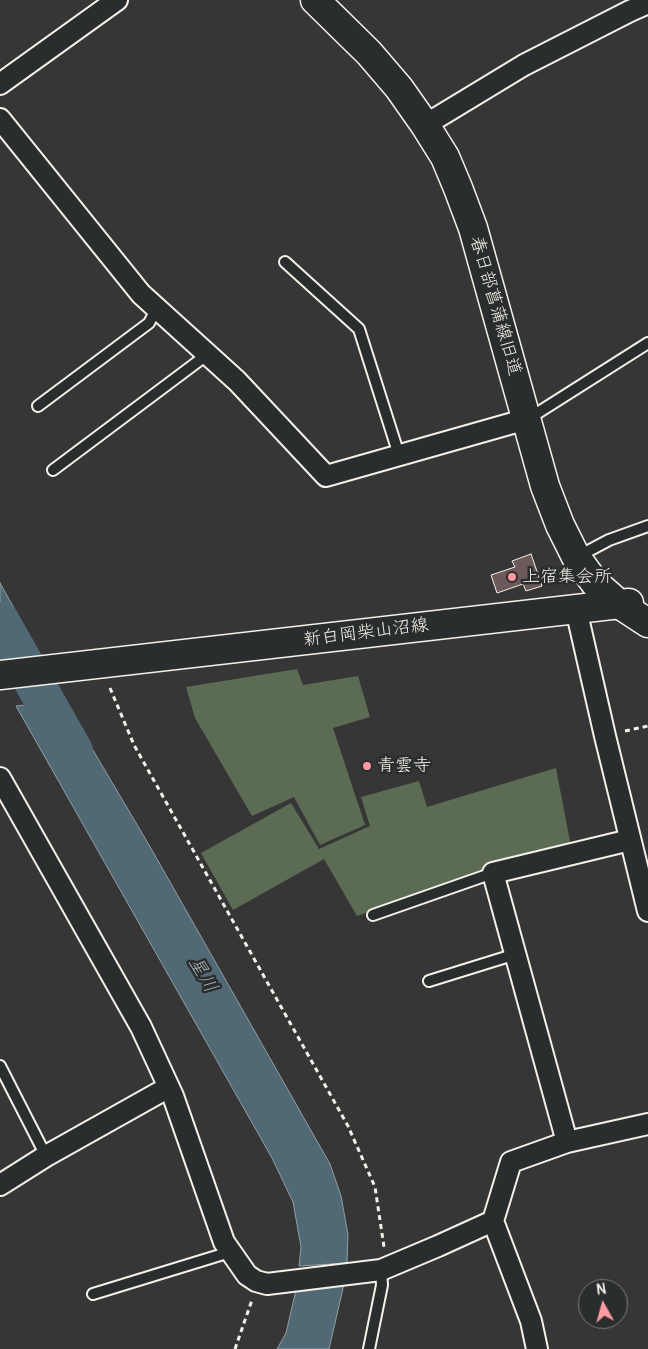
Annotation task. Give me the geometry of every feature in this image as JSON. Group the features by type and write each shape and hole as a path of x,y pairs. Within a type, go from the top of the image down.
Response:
{"street":[{"path":"0,84 117,0"},
{"name":"春日部菖蒲線旧道","path":"315,0 369,52 399,88 445,157 473,228 545,486 560,525 576,557 595,583 619,604 648,623"},
{"path":"425,125 524,65 648,3"},
{"path":"0,119 141,294 237,381 326,476 527,419"},
{"name":"新白岡柴山沼線","path":"0,675 648,601"},
{"path":"576,609 648,911"},
{"path":"0,778 141,1027 169,1087 224,1242 247,1275 262,1282 381,1270 493,1221"},
{"path":"567,1142 493,873 630,840"},
{"path":"0,1185 46,1156 169,1087"},
{"path":"537,1349 531,1321 493,1221 512,1162 567,1142 648,1124"}],"lane":[{"path":"285,262 359,329 399,455"},
{"path":"38,406 149,323 157,308"},
{"path":"527,419 648,343"},
{"path":"53,470 208,354"},
{"path":"576,557 609,540 648,526"},
{"path":"373,915 493,873"},
{"path":"429,981 516,954"},
{"path":"0,1066 46,1156"},
{"path":"93,1294 230,1252"},
{"path":"369,1349 382,1284 381,1270"}],"path":[{"path":"108,682 134,745 348,1126 375,1187 384,1248 381,1270"},
{"path":"235,1349 262,1282"}],"green space":[{"path":"297,669 303,685 358,676 370,717 333,728 365,825 320,845 294,797 252,816 195,718 186,687"},
{"path":"556,768 571,847 495,867 357,916 324,859 233,910 201,853 291,803 319,849 370,826 361,797 419,781 427,807"}],"water":[{"path":"0,583 30,637 0,640"},
{"path":"64,701 149,845 330,1164 341,1196 348,1235 347,1263 299,1266 301,1247 293,1202 272,1158 16,706"},
{"path":"344,1284 329,1349 277,1349 286,1333 296,1290"}],"building":[{"path":"531,554 542,586 526,591 523,584 497,593 491,575 515,567 512,561"}],"waterway":[{"name":"星川","path":"0,622 73,751"}],"place":[{"name":"上宿集会所","path":"512,577"},
{"name":"青雲寺","path":"367,766"}]}
